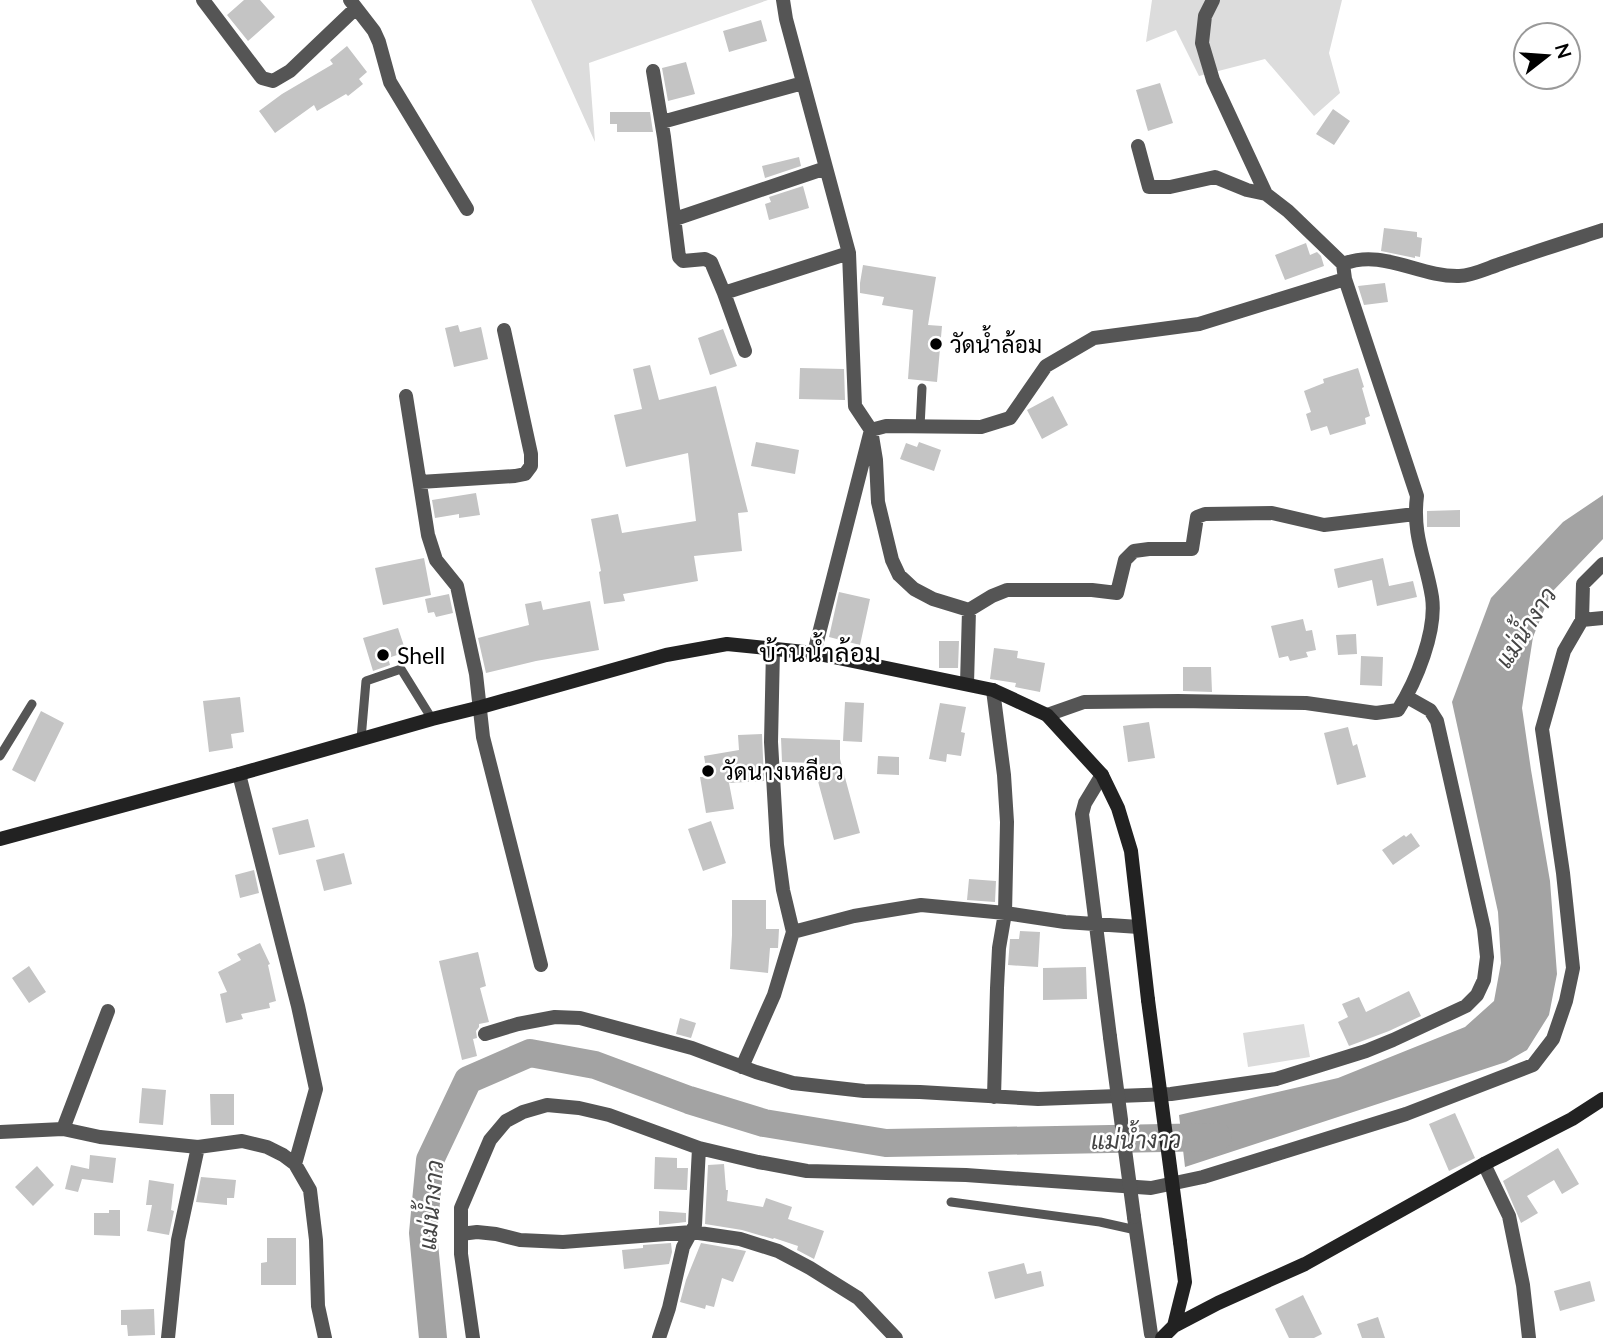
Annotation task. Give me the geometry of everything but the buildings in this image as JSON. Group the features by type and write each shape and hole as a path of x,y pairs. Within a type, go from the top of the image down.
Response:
{"main road":[{"path":"0,839 666,655 727,645 814,653 993,690 1047,715 1102,775 1118,808 1131,851 1185,1282 1174,1326"},
{"path":"1151,1337 1305,1264 1484,1164 1572,1119 1603,1099"}],"street":[{"path":"202,0 262,78 273,81 290,71 354,4 374,31 390,82 467,209"},
{"path":"783,0 849,253 855,406 871,430 878,502 892,560 899,575 914,589 933,599 969,610 1007,590 1092,590 1116,593 1125,560 1134,551 1192,549 1197,517 1205,514 1272,513 1324,525 1415,514"},
{"path":"1213,0 1205,16 1202,43 1213,80 1266,194"},
{"path":"653,71 679,257 683,261 705,259 711,262 745,351"},
{"path":"662,122 803,83"},
{"path":"1047,715 1084,702 1306,703 1376,713 1398,710 1416,680 1427,645 1433,612 1416,531 1417,496 1344,272 1288,211 1266,194 1247,190 1215,177 1170,187 1149,187 1138,146"},
{"path":"675,219 826,167"},
{"path":"871,430 886,426 981,427 1010,418 1046,366 1094,338 1199,324 1344,272 1355,259 1374,259 1433,274 1461,276 1603,230"},
{"path":"724,293 849,253"},
{"path":"420,482 515,476 525,474 531,466 531,454 504,330"},
{"path":"407,396 428,535 436,560 457,586 476,674 483,737 541,965"},
{"path":"814,653 871,430"},
{"path":"473,1338 461,1254 461,1208 490,1140 506,1121 523,1112 547,1105 579,1108 609,1115 699,1148 807,1171 966,1175 1151,1188 1203,1177 1406,1114 1533,1065 1553,1039 1566,1001 1573,968 1563,873 1542,729 1564,651 1582,620 1583,584 1603,564"},
{"path":"967,684 969,610"},
{"path":"1582,620 1603,618"},
{"path":"742,1067 774,995 793,932 783,890 777,845 771,742 773,649"},
{"path":"993,690 1007,822 1005,913 999,948 994,1097"},
{"path":"485,1034 555,1017 580,1018 692,1048 793,1083 864,1091 1038,1099 1171,1094 1276,1079 1366,1051 1466,1006 1477,995 1484,979 1487,957 1484,929 1437,721 1430,709 1407,697"},
{"path":"239,774 316,1088 295,1164"},
{"path":"1102,775 1082,814 1151,1337"},
{"path":"793,932 854,916 921,905 1065,922 1139,926"},
{"path":"63,1129 108,1012"},
{"path":"0,1132 63,1129 100,1137 198,1147 242,1141 267,1147 283,1155 295,1164 310,1190 316,1240 318,1306 325,1338"},
{"path":"169,1338 178,1240 198,1147"},
{"path":"659,1338 683,1247 695,1225 699,1148"},
{"path":"1484,1164 1509,1216 1523,1285 1529,1338"},
{"path":"461,1234 477,1232 520,1240 563,1242 692,1232 740,1239 778,1251 858,1298 896,1338"}],"lane":[{"path":"920,426 922,388"},
{"path":"361,739 366,681 401,669 432,719"},
{"path":"0,755 32,704"},
{"path":"951,1202 1100,1222 1135,1223"}],"shaded area":[{"path":"531,0 768,0 589,63 595,142"},
{"path":"1152,0 1342,0 1329,53 1340,93 1314,116 1265,59 1199,76 1176,30 1146,42"},
{"path":"1304,1024 1310,1057 1248,1067 1243,1033"}],"water":[{"path":"1603,495 1603,539 1551,593 1533,637 1522,708 1550,881 1557,974 1549,1015 1527,1050 1506,1062 1185,1167 1179,1115 1338,1078 1465,1027 1494,1001 1501,963 1498,912 1452,702 1491,598 1563,522"}],"waterway":[{"name":"แม่น้ำงาว","path":"433,1338 423,1233 430,1160 468,1080 530,1053 595,1065 689,1100 764,1123 886,1143 1218,1137"}],"place":[{"name":"วัดน้ำล้อม","path":"936,344"},
{"name":"Shell","path":"383,655"},
{"name":"วัดนางเหลียว","path":"708,771"}],"district":[{"name":"บ้านน้ำล้อม","path":"820,652"}]}
